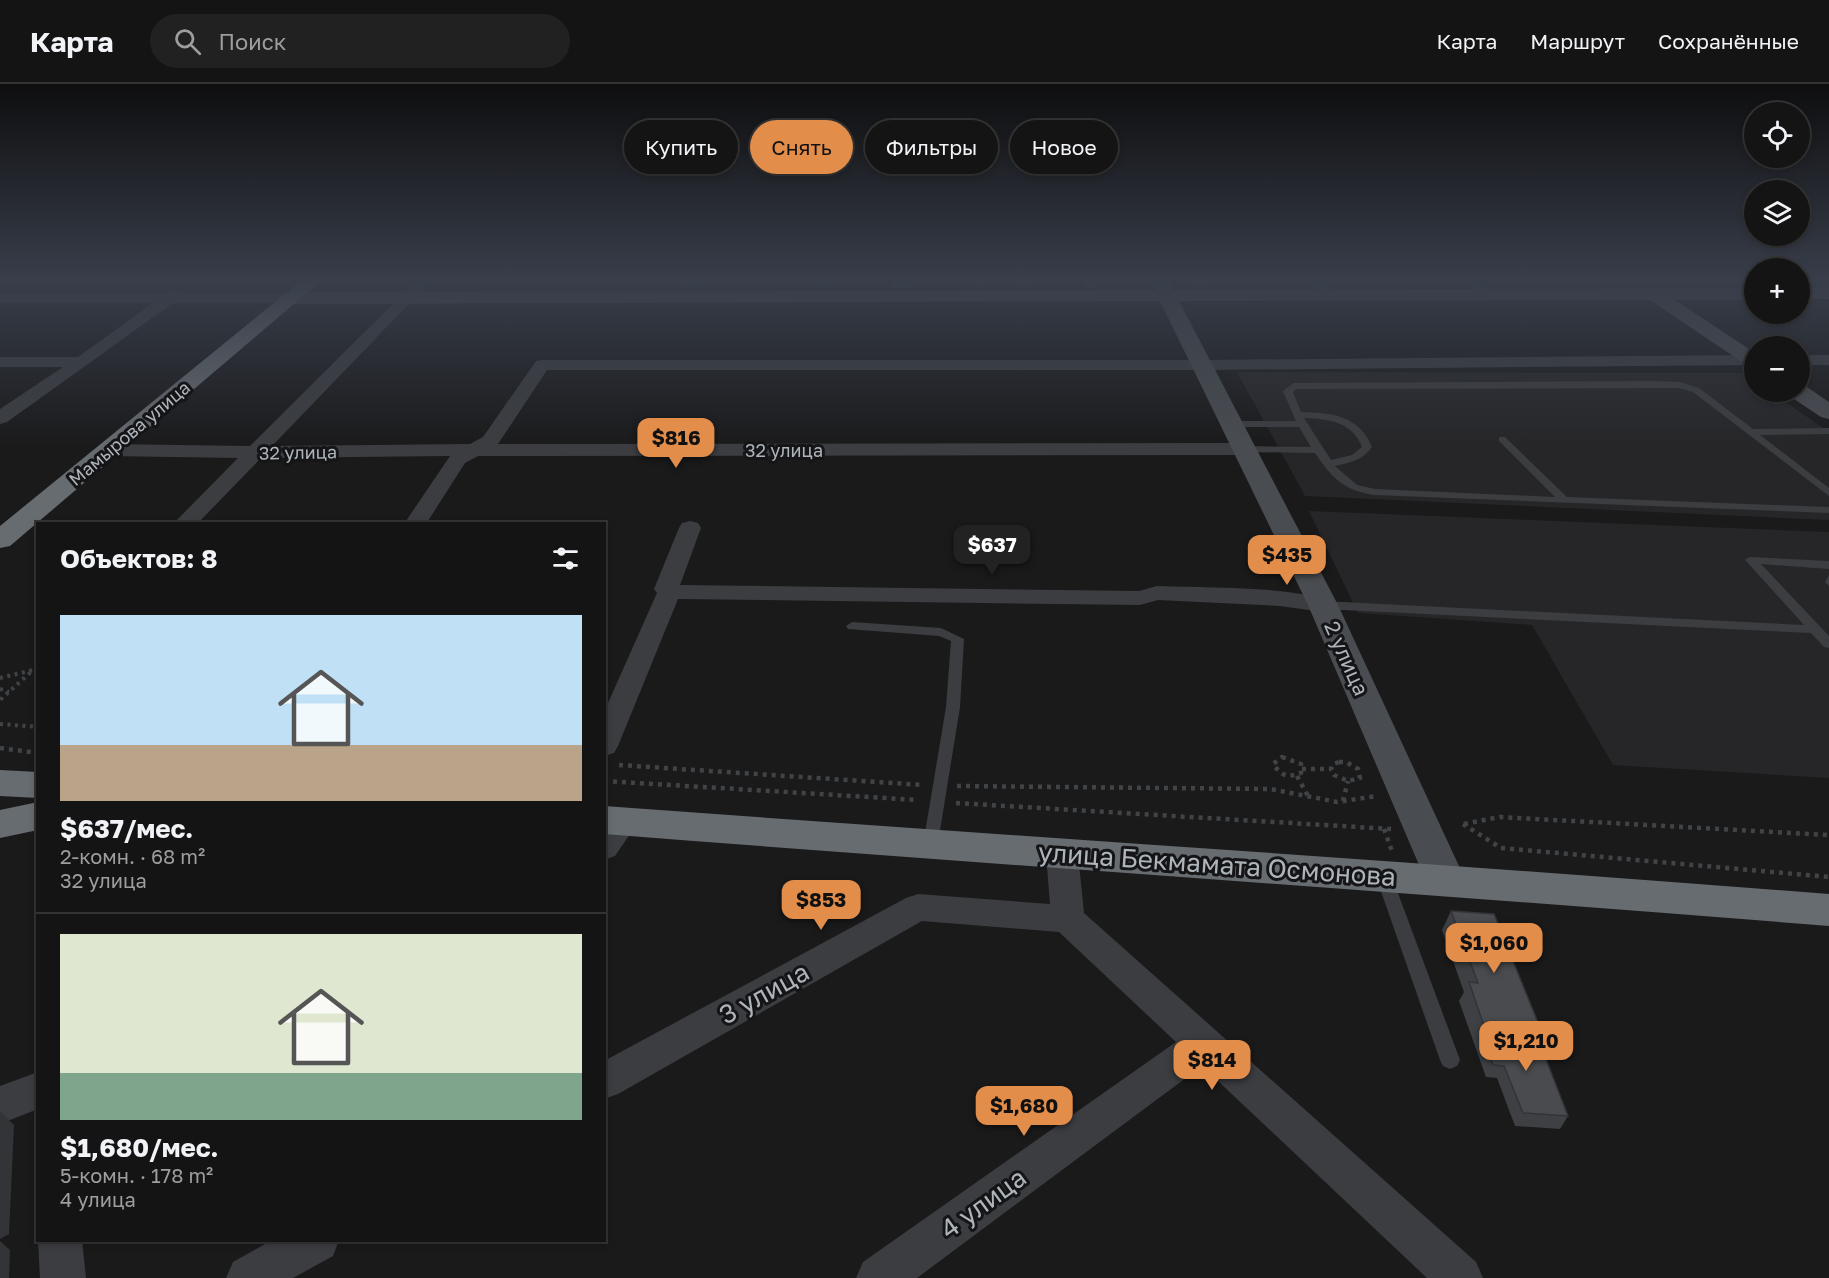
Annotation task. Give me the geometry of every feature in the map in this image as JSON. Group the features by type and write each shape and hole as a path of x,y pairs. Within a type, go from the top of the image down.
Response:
{"highway":[{"name":"Мамырова улица","path":"0,540 245,336"},
{"path":"0,783 36,785"},
{"path":"0,824 36,816"},
{"name":"улица Бекмамата Осмонова","path":"611,830 931,845 1062,854 1389,865 1445,879 1829,910"}],"street":[{"path":"0,418 118,336"},
{"path":"186,522 370,336"},
{"name":"2 улица","path":"1187,336 1323,605 1445,879"},
{"path":"1717,336 1744,353"},
{"path":"416,522 458,459 490,441 542,365 1201,365 1744,360"},
{"path":"1810,360 1829,360"},
{"path":"0,362 82,362"},
{"path":"1810,399 1829,412"},
{"name":"32 улица","path":"108,450 255,452 475,450 1238,437"},
{"path":"610,755 669,592 666,589 690,528"},
{"path":"669,592 1140,598 1157,593 1280,599 1323,605"},
{"path":"1062,854 1068,919 1460,1278"},
{"name":"3 улица","path":"606,1080 918,908 1068,919"},
{"name":"4 улица","path":"879,1278 1203,1044"},
{"path":"0,1105 36,1091"},
{"path":"60,1242 63,1278"},
{"path":"249,1278 313,1242"}],"lane":[{"path":"1829,493 1696,390 1680,385 1294,386 1288,391 1301,420 1328,464 1350,485 1364,490 1414,495 1829,510"},
{"path":"1238,437 1325,416 1353,425 1363,436 1367,447 1354,458 1328,464"},
{"path":"1750,432 1829,431"},
{"path":"1238,437 1318,450"},
{"path":"1502,439 1564,500"},
{"path":"1829,565 1751,561 1829,644"},
{"path":"1323,605 1815,629"},
{"path":"852,626 941,632 958,639 953,707 931,845"},
{"path":"1389,865 1450,1060"}],"path":[{"path":"0,678 33,670 0,700"},
{"path":"0,689 9,692"},
{"path":"0,724 36,727"},
{"path":"0,748 36,753"},
{"path":"610,755 941,786 1271,789 1343,801 1386,794"},
{"path":"1289,758 1300,764 1302,769 1297,776 1289,777 1275,770 1273,764 1276,760 1289,758"},
{"path":"1302,769 1331,769 1340,779 1348,782 1360,778 1358,769 1353,765 1339,762 1333,764 1331,769"},
{"path":"1297,776 1308,796"},
{"path":"606,781 1384,829 1391,829 1398,823"},
{"path":"1343,801 1348,782"},
{"path":"1829,835 1500,816 1463,824 1501,848 1829,877"},
{"path":"1384,829 1389,865"}],"shaded area":[{"path":"1237,372 1744,373 1744,402 1786,402 1829,432 1829,520 1305,496"},
{"path":"1309,511 1829,532 1829,778 1613,765 1532,625 1358,613"}],"building":[{"path":"1451,911 1494,914 1541,1030 1484,1026 1469,982 1478,983"},
{"path":"1481,1032 1537,1036 1568,1116 1523,1113 1504,1066 1493,1065"}]}
